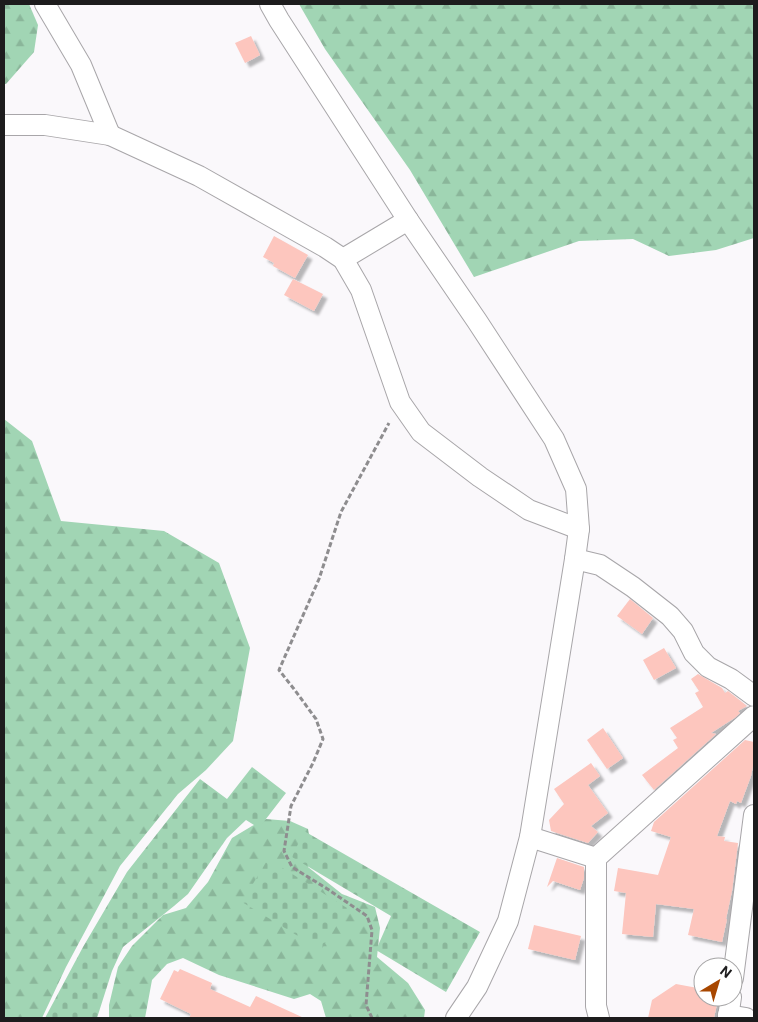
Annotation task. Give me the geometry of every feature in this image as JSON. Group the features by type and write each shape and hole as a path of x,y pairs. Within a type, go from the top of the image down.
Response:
{"street":[{"path":"45,4 81,65 110,135"},
{"path":"270,4 408,220 478,321 554,439 576,489 579,529 530,836 508,921 477,986 456,1018"},
{"path":"4,125 45,125 110,135 199,176 343,259 361,290 400,402 421,432 480,477 529,510 579,529"},
{"path":"343,259 408,220"},
{"path":"575,559 600,565 633,587 670,616 682,631 694,653 708,667 731,679 754,696"},
{"path":"599,1018 596,1006 596,858 754,716"},
{"path":"736,957 754,814"},
{"path":"530,836 596,858"},
{"path":"743,961 754,950"}],"path":[{"path":"372,1018 366,1005 372,930 367,916 292,867 284,851 291,806 323,739 316,719 279,670 319,579 341,512 400,402"}],"green space":[{"path":"4,4 29,4 38,25 34,52 6,84 4,84"},
{"path":"299,4 754,4 754,238 716,250 669,256 633,239 579,241 474,277 410,170 325,49"},
{"path":"4,419 32,441 61,521 164,531 219,563 250,648 233,741 206,770 178,794 120,866 66,967 42,1018 4,1018"},
{"path":"252,767 286,793 259,828 246,820 227,838 188,894 123,947 112,971 97,1018 45,1018 83,947 127,872 200,779 227,799"},
{"path":"266,819 290,821 308,829 310,840 308,867 342,894 375,907 380,928 377,957 408,983 425,1010 424,1018 326,1018 321,1001 310,994 294,999 219,975 183,958 167,964 152,980 145,1018 109,1018 109,1005 118,967 132,946 163,915 186,908 208,882 232,838"},
{"path":"304,831 480,932 446,992 376,950 391,916 292,857"},
{"path":"268,859 347,908 321,950 242,902"}],"building":[{"path":"251,36 260,55 245,63 235,43"},
{"path":"274,236 308,255 295,278 273,266 274,263 263,257"},
{"path":"293,279 323,294 314,311 284,295"},
{"path":"630,599 653,618 642,634 617,616"},
{"path":"664,648 676,668 654,680 643,660"},
{"path":"698,674 722,688 725,693 728,691 747,706 738,711 740,713 736,717 711,733 716,734 654,790 642,775 678,748 673,740 677,738 670,728 703,707 695,693 699,691 691,679"},
{"path":"603,728 623,758 607,769 587,740"},
{"path":"745,740 754,742 754,761 751,776 741,803 737,801 736,804 730,801 717,836 725,837 724,841 738,843 732,891 722,942 688,935 694,909 656,904 653,937 622,934 626,893 614,891 618,868 658,875 671,837 651,831 654,822"},
{"path":"591,763 600,776 588,785 608,813 591,826 598,832 588,843 551,831 549,820 564,804 554,789"},
{"path":"557,858 584,867 584,878 580,890 553,881 547,887"},
{"path":"534,925 581,936 575,960 528,949"},
{"path":"180,969 212,983 210,989 250,1007 256,996 304,1018 189,1018 191,1014 160,999 174,970 178,972"},
{"path":"676,984 693,987 693,1007 716,1007 714,1018 648,1018 652,1000"}]}
